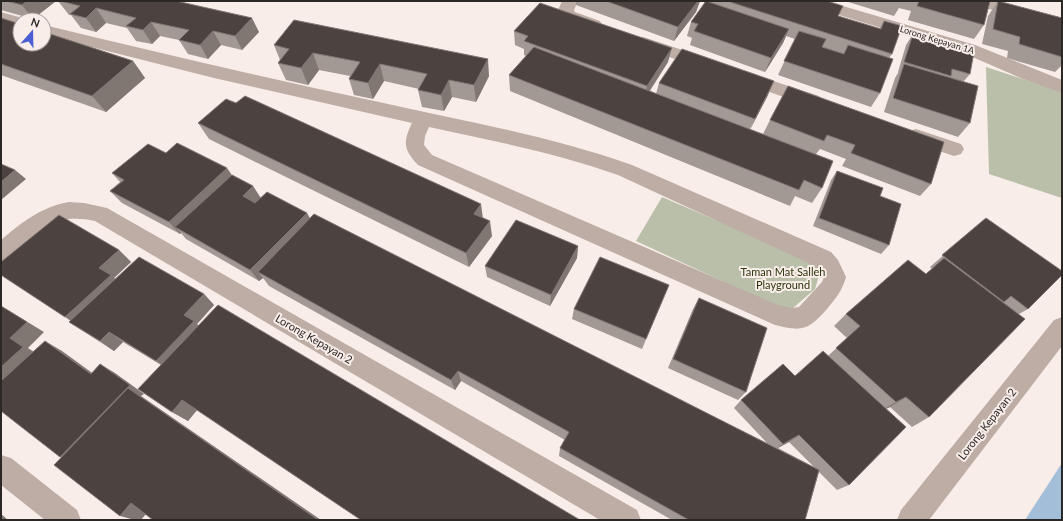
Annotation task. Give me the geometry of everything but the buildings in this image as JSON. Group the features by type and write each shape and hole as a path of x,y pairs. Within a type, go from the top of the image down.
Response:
{"street":[{"path":"570,1 566,10 568,15 828,106"},
{"name":"Lorong Kepayan 1A","path":"809,1 969,49 1029,75 1062,86"},
{"path":"980,1 1062,26"},
{"path":"1,17 12,20"},
{"path":"52,32 214,72 570,152 625,170 823,259 830,267 835,277 832,287 805,317 792,319 775,315 425,160 416,151 414,140 423,119"},
{"path":"902,131 954,149"},
{"name":"Lorong Kepayan 2","path":"1,253 36,224 53,214 70,210 100,214 627,520"},
{"name":"Lorong Kepayan 2","path":"911,520 1062,328"},
{"path":"1,468 67,520"}],"green space":[{"path":"986,67 1062,92 1062,198 989,174"},
{"name":"Taman Mat Salleh Playground","path":"662,197 818,264 821,269 815,289 793,308 782,309 636,241"}],"water":[{"path":"1062,463 1062,520 1025,520"}]}
